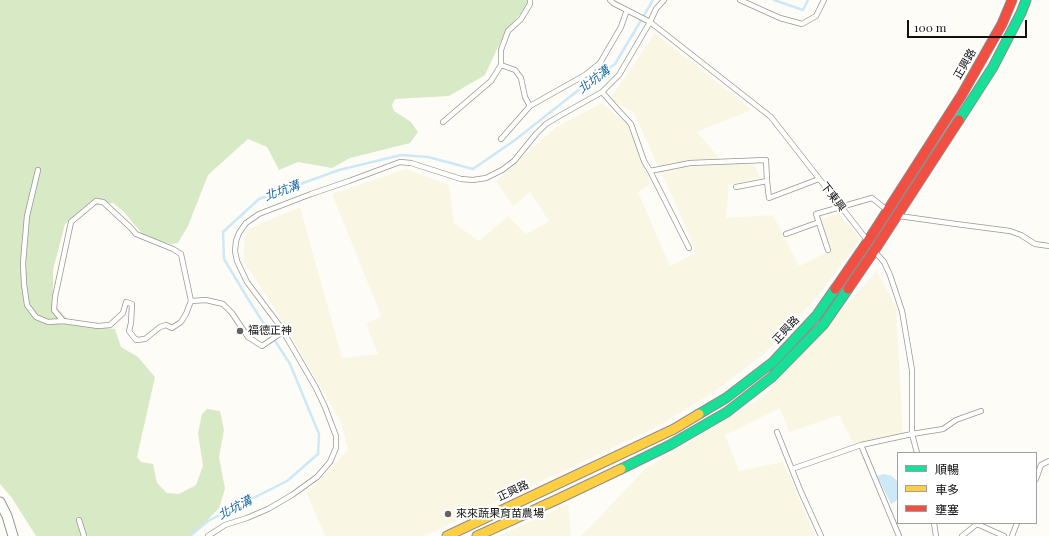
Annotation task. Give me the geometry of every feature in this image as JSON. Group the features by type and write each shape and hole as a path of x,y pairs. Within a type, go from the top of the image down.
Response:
{"main road":[{"name":"正興路","path":"447,536 674,429 726,398 772,362 817,315 888,211 961,96 1002,24 1012,0"},
{"name":"正興路","path":"477,536 670,445 728,412 772,377 823,325 874,251 993,67 1021,13 1026,0"}],"street":[{"path":"0,502 3,518 13,536"}],"lane":[{"path":"443,122 491,80 501,65 502,50 508,32 521,19 530,4 530,0"},
{"name":"下東興","path":"610,0 649,22 771,117 884,262 902,311 912,370 912,434 917,452"},
{"path":"208,536 225,525 268,509 292,495 317,477 330,462 336,448 336,436 319,394 296,351 247,282 237,261 235,251 239,232 246,224 260,214 400,162 411,163 461,179 473,180 486,178 502,170 514,161 546,124 602,92 619,75 656,9 664,0"},
{"path":"740,0 780,18 802,24 816,16 824,0"},
{"path":"501,139 530,106 585,75 600,63 620,27 627,10"},
{"path":"501,65 515,70 521,78 525,97 530,106"},
{"path":"602,92 631,124 644,161 689,248"},
{"path":"650,171 690,163 766,160 768,198 819,179"},
{"path":"38,170 27,216 23,263 27,305 36,318 48,322 63,321 98,326 110,325 123,312 126,302 132,304 129,331 136,340 145,339 160,327 166,325 172,328 180,322 186,314 191,300 181,254 173,249 136,234 104,202 96,201 71,222 55,297 54,310 63,321"},
{"path":"736,187 767,181"},
{"path":"828,250 816,214 872,198 888,211 898,215 956,224 1010,230 1035,244 1049,246"},
{"path":"786,234 819,222"},
{"path":"191,300 206,300 223,304 232,313 248,337 262,346 283,331"},
{"path":"792,469 861,445 943,429 956,420 981,411"},
{"path":"778,432 801,492 821,536"},
{"path":"861,445 899,536"},
{"path":"1037,476 1042,465 1049,461"},
{"path":"79,520 84,536"},
{"path":"934,524 936,536"},
{"path":"962,536 977,524 1004,536"},
{"path":"1012,536 1017,524"}],"shaded area":[{"path":"655,33 752,110 697,132 721,160 755,165 760,178 729,185 726,218 773,215 799,266 831,250 818,221 838,213 861,239 817,297 765,353 717,390 655,428 424,536 325,536 307,493 348,450 341,422 272,304 243,261 246,230 300,207 342,358 378,354 366,324 381,316 332,194 406,169 449,185 454,223 479,241 508,216 526,234 549,221 530,192 513,206 496,181 556,127 602,103 635,131 651,184 638,192 670,266 696,253 634,113 610,99"},
{"path":"877,271 896,307 903,435 853,443 839,415 789,432 780,408 725,435 739,471 783,462 815,536 580,536 645,469 764,395"},
{"path":"568,504 571,536 498,536"}],"green space":[{"path":"0,0 532,0 505,32 485,75 449,96 395,99 392,105 394,111 411,122 418,132 410,143 350,158 332,168 298,162 279,170 267,147 248,139 208,175 188,226 178,243 171,244 145,237 123,211 113,203 86,207 65,224 53,270 53,296 58,309 71,323 115,329 121,347 138,357 155,377 137,457 141,462 153,464 157,483 167,493 179,494 196,485 203,466 198,433 202,414 207,409 220,411 224,430 219,457 225,489 219,508 192,536 36,536 12,498 0,484"}],"water":[{"path":"884,474 892,476 897,481 896,501 891,504 877,476"}],"waterway":[{"name":"北坑溝","path":"190,536 208,521 287,481 318,454 319,434 290,364 224,259 223,232 259,199 339,170 401,155 428,157 473,169 515,140 581,88 615,64 653,0"},
{"name":"北坑溝","path":"774,0 803,10 808,0"}],"traffic: fast":[{"path":"959,120 993,67 1021,13 1026,0"},
{"path":"699,414 726,398 773,362 817,315 835,289"},
{"path":"621,469 670,445 727,412 772,377 823,325 848,289"}],"traffic: slow":[{"path":"447,536 674,429 699,414"},
{"path":"477,536 621,469"}],"traffic: jam":[{"path":"835,289 868,241 961,96 1002,24 1012,0"},
{"path":"848,289 959,120"}],"place":[{"name":"福德正神","path":"240,331"},
{"name":"來來蔬果育苗農場","path":"448,514"}]}
